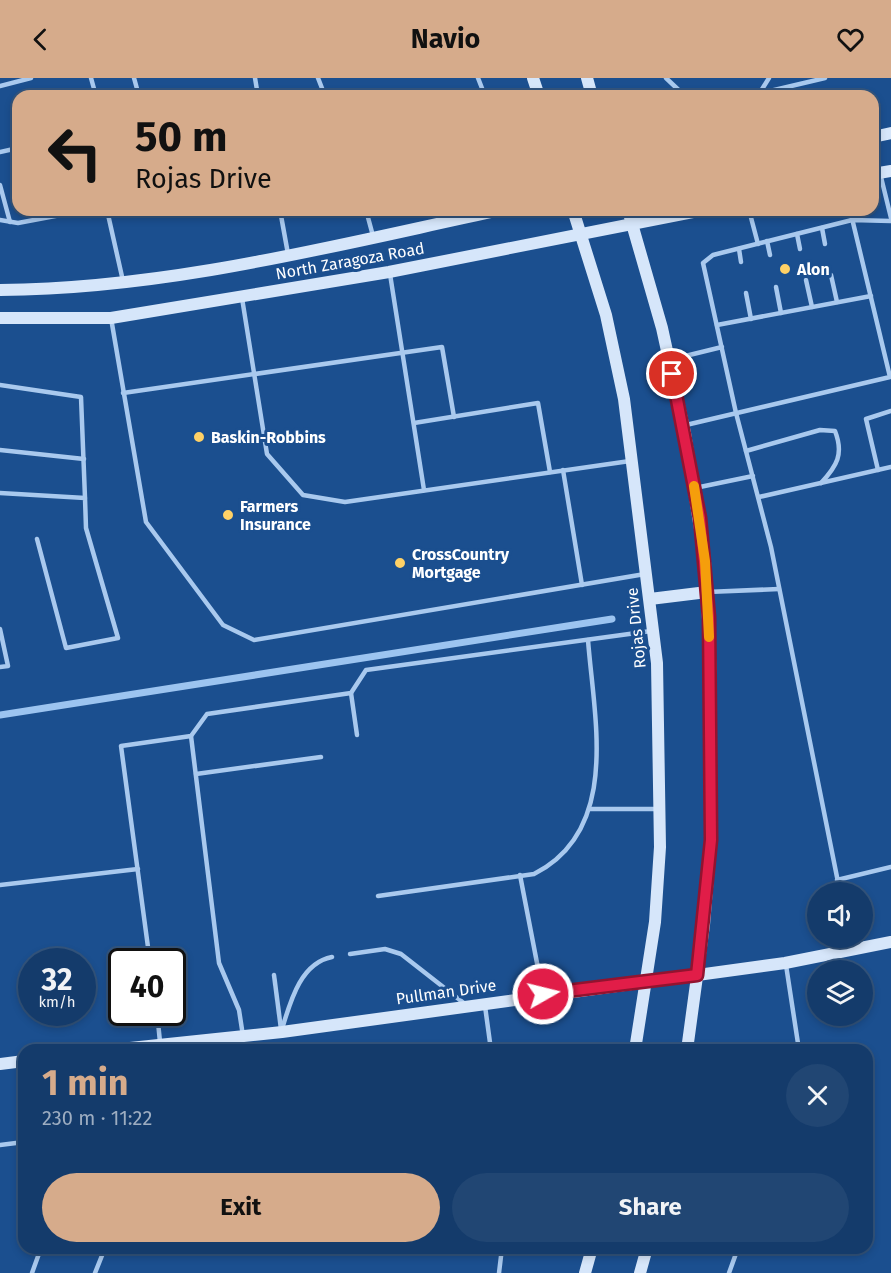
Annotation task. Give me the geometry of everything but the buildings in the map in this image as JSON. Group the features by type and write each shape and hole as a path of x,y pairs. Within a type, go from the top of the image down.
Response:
{"main road":[{"name":"North Zaragoza Road","path":"0,290 74,287 123,282 288,254 473,216"},
{"name":"Rojas Drive","path":"575,216 606,315 624,399 657,663 660,809 655,922 636,1044"},
{"path":"630,216 669,360 683,425 695,488 707,592 711,840 688,1044"},
{"name":"North Zaragoza Road","path":"0,318 111,318 389,272 673,216"},
{"path":"650,599 707,592"},
{"name":"Pullman Drive","path":"873,943 891,942"},
{"name":"Pullman Drive","path":"202,1044 243,1036 543,994 785,963 836,948"},
{"path":"0,1064 18,1062"},
{"path":"585,1273 590,1254"},
{"path":"640,1273 645,1254"}],"lane":[{"path":"0,86 31,78"},
{"path":"666,78 679,90"},
{"path":"776,90 825,78"},
{"path":"881,173 891,220 852,220 713,255 703,263 736,413 759,497 779,589 837,880 891,867"},
{"path":"0,185 10,222"},
{"path":"0,220 18,223 55,216"},
{"path":"108,216 123,282"},
{"path":"281,216 288,254"},
{"path":"368,216 374,237"},
{"path":"751,216 758,244"},
{"path":"683,425 890,377 851,216"},
{"path":"822,228 825,244"},
{"path":"797,234 800,249"},
{"path":"767,242 770,255"},
{"path":"739,249 741,262"},
{"path":"389,272 424,490"},
{"path":"831,275 837,303"},
{"path":"806,280 812,307"},
{"path":"776,287 781,313"},
{"path":"747,293 751,319"},
{"path":"717,326 871,296"},
{"path":"242,297 267,454 303,495 345,502 632,460"},
{"path":"111,318 146,522 223,625 254,640 647,574"},
{"path":"123,393 403,355 442,347 454,417"},
{"path":"669,360 722,347"},
{"path":"0,385 81,397 86,528 118,638 66,648 37,539"},
{"path":"414,423 538,404 550,472"},
{"path":"878,470 866,419 891,411"},
{"path":"746,451 820,430 835,431 840,444 839,459 821,483"},
{"path":"0,450 84,459"},
{"path":"759,497 891,467"},
{"path":"563,470 582,585"},
{"path":"695,488 753,476"},
{"path":"0,493 85,498"},
{"path":"707,592 779,589"},
{"path":"0,629 8,666 0,667"},
{"path":"357,735 351,693 366,670 653,631"},
{"path":"378,896 534,874 564,854 579,833 589,809 595,784 596,756 588,640"},
{"path":"243,1036 239,1010 219,963 191,736 207,714 351,693"},
{"path":"148,948 121,746 191,736"},
{"path":"196,774 321,757"},
{"path":"589,809 660,809"},
{"path":"0,885 138,868"},
{"path":"520,875 543,994"},
{"path":"350,954 385,949 400,954 467,1006"},
{"path":"282,1032 294,990 310,970 332,957"},
{"path":"785,963 798,1044"},
{"path":"274,975 282,1032"},
{"path":"485,1003 490,1044"},
{"path":"159,1026 161,1044"},
{"path":"0,1145 18,1143"},
{"path":"32,1273 39,1254"},
{"path":"95,1273 103,1254"},
{"path":"499,1273 501,1254"},
{"path":"729,1273 736,1254"}],"waterway":[{"path":"0,715 612,619"}],"slow traffic":[{"path":"694,486 705,561 709,637"}],"place":[{"name":"Alon","path":"785,269"},
{"name":"Baskin-Robbins","path":"199,437"},
{"name":"Farmers Insurance","path":"228,515"},
{"name":"CrossCountry Mortgage","path":"400,563"}],"route":[{"path":"543,994 697,975 704,926 711,840 709,617 700,518 672,374"}]}
